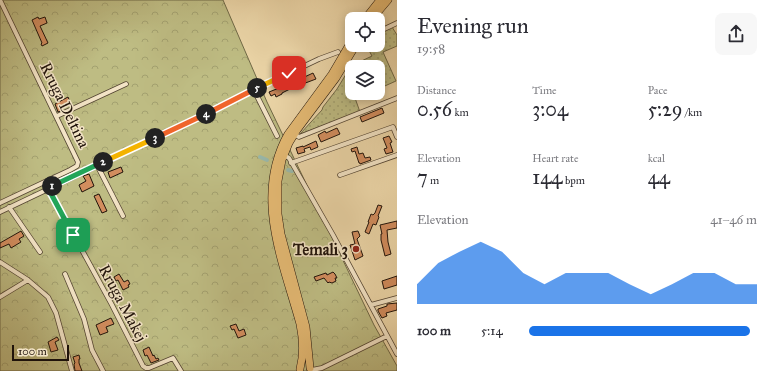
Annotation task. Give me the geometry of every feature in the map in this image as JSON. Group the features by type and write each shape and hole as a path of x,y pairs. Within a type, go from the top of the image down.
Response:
{"highway":[{"path":"371,12 380,0"},
{"path":"378,12 388,0"},
{"path":"300,370 302,360 302,335 278,245 271,200 272,179 276,161 285,139 292,127 332,74 345,52"},
{"path":"312,370 308,360 306,326 284,248 278,214 278,181 284,155 294,134 336,78 352,52"},
{"path":"300,370 306,367 312,370"}],"street":[{"name":"Rruga Deltina","path":"0,0 77,157 78,162 76,166 70,170 0,203"},
{"path":"385,29 397,23"},
{"path":"0,212 319,59 338,52"},
{"path":"57,116 126,84"},
{"path":"254,90 277,136"},
{"path":"294,134 299,137 397,98"},
{"path":"291,163 393,127 397,136"},
{"path":"284,155 289,158 333,235 397,354"},
{"path":"340,175 397,155"},
{"path":"97,165 123,216"},
{"name":"Rruga Makej","path":"48,188 112,305 143,366 149,368 172,358 181,371"},
{"path":"9,207 40,252"},
{"path":"0,262 44,292 52,302 72,371"},
{"path":"65,274 84,319 92,350 103,371"},
{"path":"0,297 28,280"},
{"path":"371,305 397,298"},
{"path":"312,370 320,368 386,336"}],"green space":[{"path":"0,0 223,0 267,102 374,325 397,366 397,371 0,371"},
{"path":"392,27 397,35 397,46 385,51 385,30"},
{"path":"370,52 383,52 396,81 385,86 385,60 364,60 372,56"},
{"path":"345,76 345,100 356,100 360,112 300,134 322,110"}],"building":[{"path":"38,17 39,19 45,17 47,23 40,26 48,43 42,46 32,20"},
{"path":"313,73 316,79 300,85 298,80"},
{"path":"291,84 292,88 276,97 275,94 271,96 269,92 279,88 280,89"},
{"path":"68,97 71,104 60,109 61,111 58,112 55,104"},
{"path":"382,108 384,113 362,122 360,117"},
{"path":"337,128 340,134 321,142 318,135 325,131 326,133"},
{"path":"389,136 392,142 390,143 393,152 386,154 384,149 387,148 383,138"},
{"path":"316,141 318,147 311,150 310,147 304,149 305,152 298,154 296,148 303,147"},
{"path":"357,147 359,154 363,153 365,158 370,157 371,160 360,164 355,151 352,152 351,149"},
{"path":"121,167 123,172 110,178 108,172"},
{"path":"89,174 94,186 82,192 79,185 86,181 83,176"},
{"path":"99,194 107,211 102,213 94,196"},
{"path":"378,205 382,206 378,216 379,217 376,225 373,224 369,234 365,232 368,222 371,214 373,215 375,213"},
{"path":"397,221 397,228 387,230 391,254 385,256 381,240 382,234 380,225"},
{"path":"21,231 24,236 19,239 21,242 11,248 9,244 0,248 0,243"},
{"path":"358,231 360,236 357,239 363,256 355,260 350,245 355,244 352,232"},
{"path":"333,272 337,278 335,278 336,281 332,283 328,283 324,278 316,281 314,277 326,273 327,275"},
{"path":"119,274 124,282 128,280 130,284 128,285 129,287 123,290 118,280 116,281 114,277"},
{"path":"397,276 397,285 384,289 382,281"},
{"path":"397,303 397,310 386,313 387,316 382,318 378,309 387,306 387,304"},
{"path":"111,318 114,324 106,327 108,332 100,335 96,325"},
{"path":"236,324 239,331 244,329 246,335 238,338 234,329 232,330 230,326"},
{"path":"57,337 59,340 55,342 58,350 51,352 48,342"},
{"path":"149,347 153,356 154,355 156,359 158,358 159,360 151,363 147,355 145,356 143,350"},
{"path":"79,355 79,363 82,371 75,371 73,357"}],"waterway":[{"path":"260,157 267,160"},
{"path":"288,170 292,171"}],"place":[{"name":"Temali 3","path":"356,249"}],"route":[{"path":"73,235 48,188 183,125 289,73"}]}
